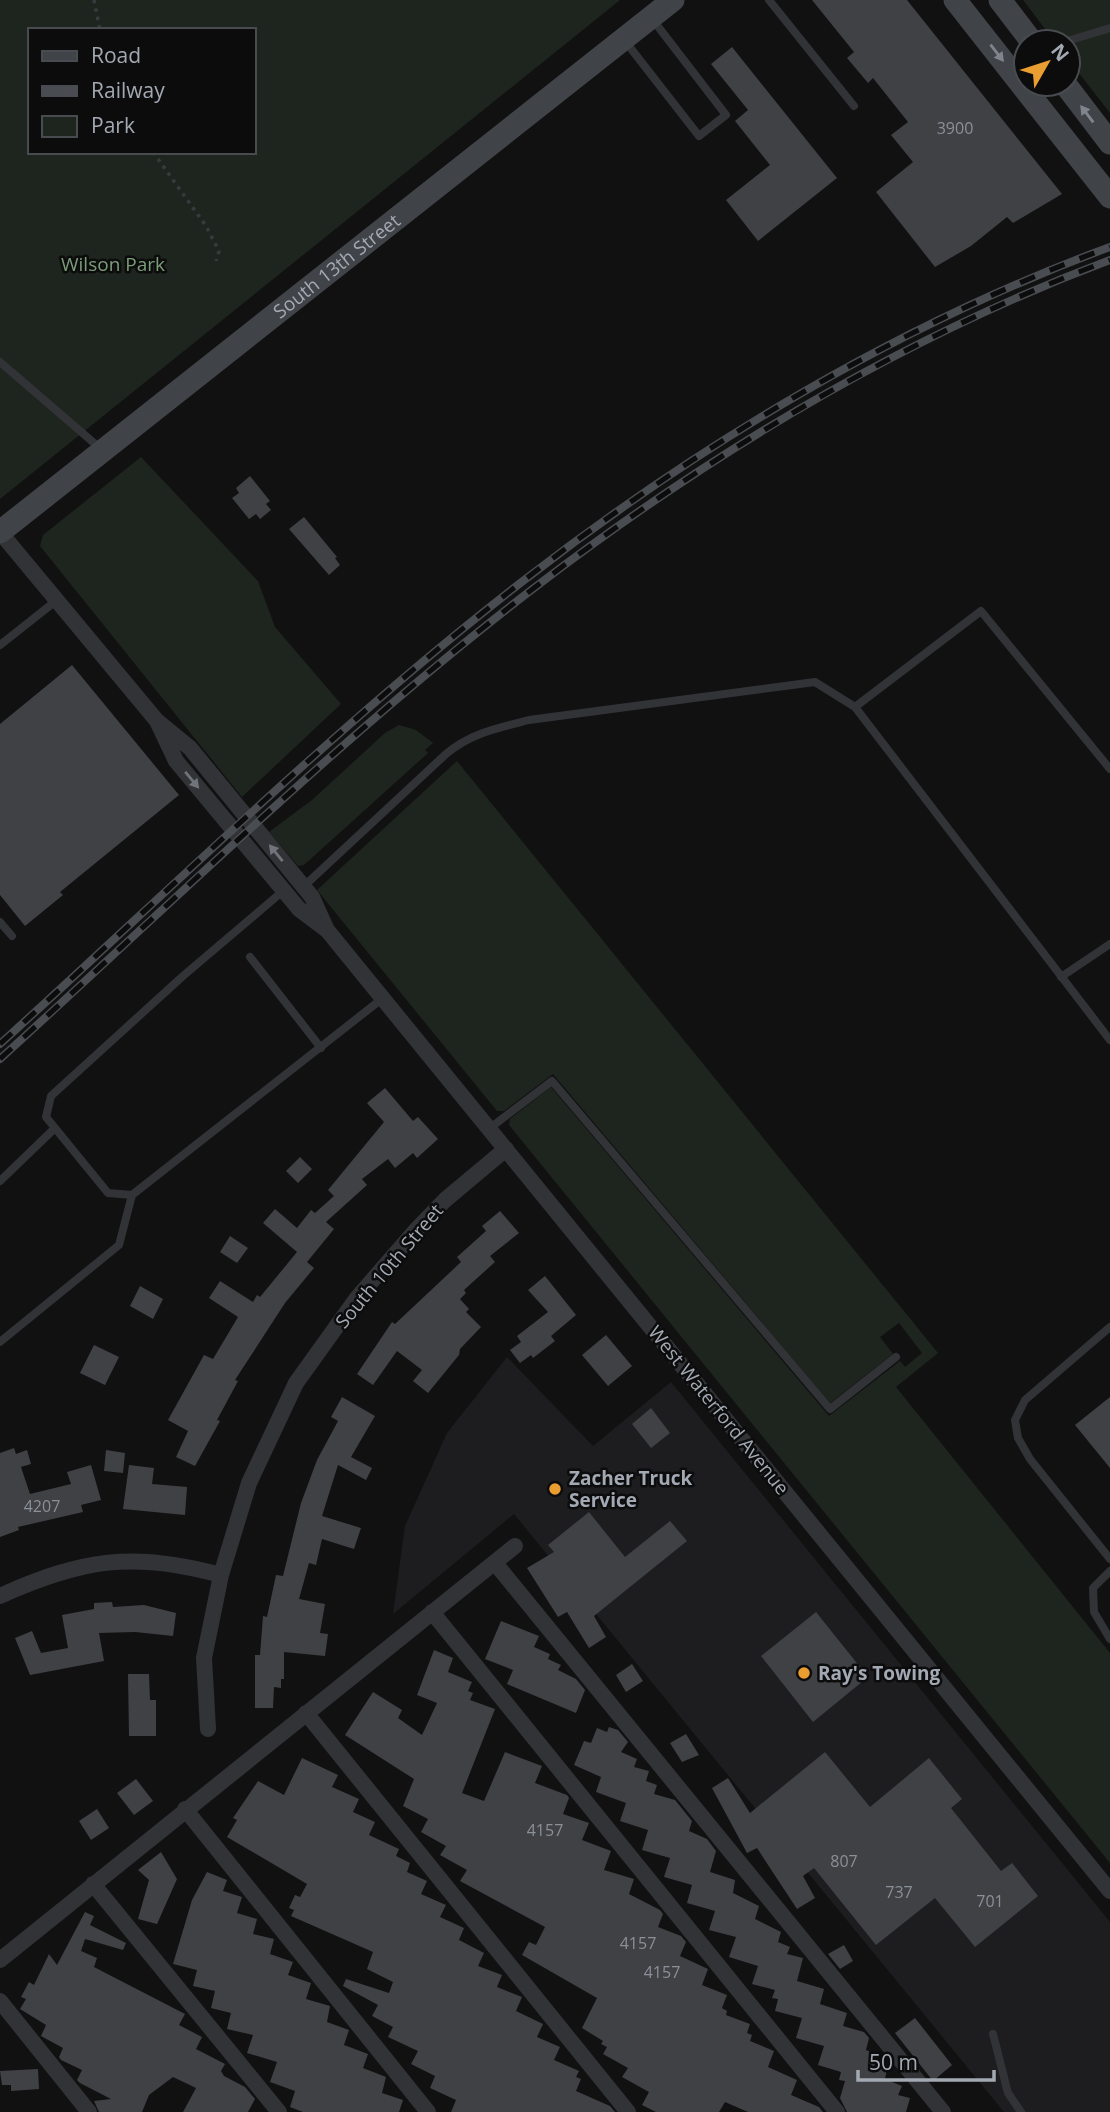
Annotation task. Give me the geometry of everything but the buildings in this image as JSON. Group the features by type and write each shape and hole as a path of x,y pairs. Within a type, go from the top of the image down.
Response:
{"street":[{"name":"South 13th Street","path":"0,532 673,0"},
{"path":"955,0 1110,197"},
{"path":"1000,0 1021,28"},
{"path":"1076,98 1110,143"},
{"name":"West Waterford Avenue","path":"0,532 157,722 190,748 312,897 327,930"},
{"name":"West Waterford Avenue","path":"157,722 176,761 299,909 327,930 1110,1891"},
{"name":"South 10th Street","path":"208,1729 204,1658 221,1575 249,1483 296,1382 357,1297 416,1230 445,1200 506,1149"},
{"path":"0,1960 515,1546"},
{"path":"0,1596 51,1573 117,1560 176,1563 221,1575"},
{"path":"495,1563 943,2112"},
{"path":"432,1612 837,2112"},
{"path":"306,1713 628,2112"},
{"path":"185,1809 428,2112"},
{"path":"93,1884 279,2112"},
{"path":"0,2001 89,2112"}],"lane":[{"path":"769,0 854,106"},
{"path":"624,40 699,136 726,115 651,18"},
{"path":"1082,37 1110,28"},
{"path":"0,362 103,451"},
{"path":"0,645 57,600"},
{"path":"855,707 981,611 1110,769"},
{"path":"132,1195 108,1193 46,1117 51,1096 183,976 287,895 303,887 446,754 464,740 485,731 529,720 815,682 855,707 1110,1040"},
{"path":"0,922 12,936"},
{"path":"1061,977 1110,944"},
{"path":"250,957 321,1048"},
{"path":"0,1342 119,1245 132,1195 383,998"},
{"path":"490,1128 552,1081 830,1409 896,1357"},
{"path":"0,1181 55,1128"},
{"path":"1110,1327 1025,1400 1016,1420 1018,1438 1030,1459 1110,1559"},
{"path":"1110,1571 1093,1588 1094,1612 1110,1639"},
{"path":"993,2034 1008,2093 1021,2112"}],"path":[{"path":"95,1 100,28"},
{"path":"154,154 206,226 219,251 216,261"}],"shaded area":[{"path":"507,1357 593,1446 671,1382 1110,1922 1110,2112 1004,2112 514,1514 393,1614 405,1526 447,1433"}],"green space":[{"name":"Wilson Park","path":"0,0 620,0 0,499"},
{"path":"1023,0 1110,0 1110,113 1082,77 1082,28 1044,28"},
{"path":"141,457 258,581 275,627 341,704 242,797 40,546 43,535"},
{"path":"399,725 416,730 433,743 425,750 428,753 304,865 298,866 269,832 312,800 385,733"},
{"path":"457,761 938,1353 896,1387 1110,1653 1110,1863 509,1125 510,1119 551,1087 829,1416 900,1361 905,1367 922,1353 899,1323 880,1337 893,1354 830,1403 553,1074 504,1111 497,1111 317,890"}],"railway":[{"path":"0,1044 257,807 388,691 590,530 731,435 879,350 955,312 1110,247"},
{"path":"0,1059 262,818 396,700 534,588 601,539 739,446 883,362 1033,291 1110,260"}],"place":[{"name":"Zacher Truck Service","path":"555,1489"},
{"name":"Ray's Towing","path":"804,1673"}]}
